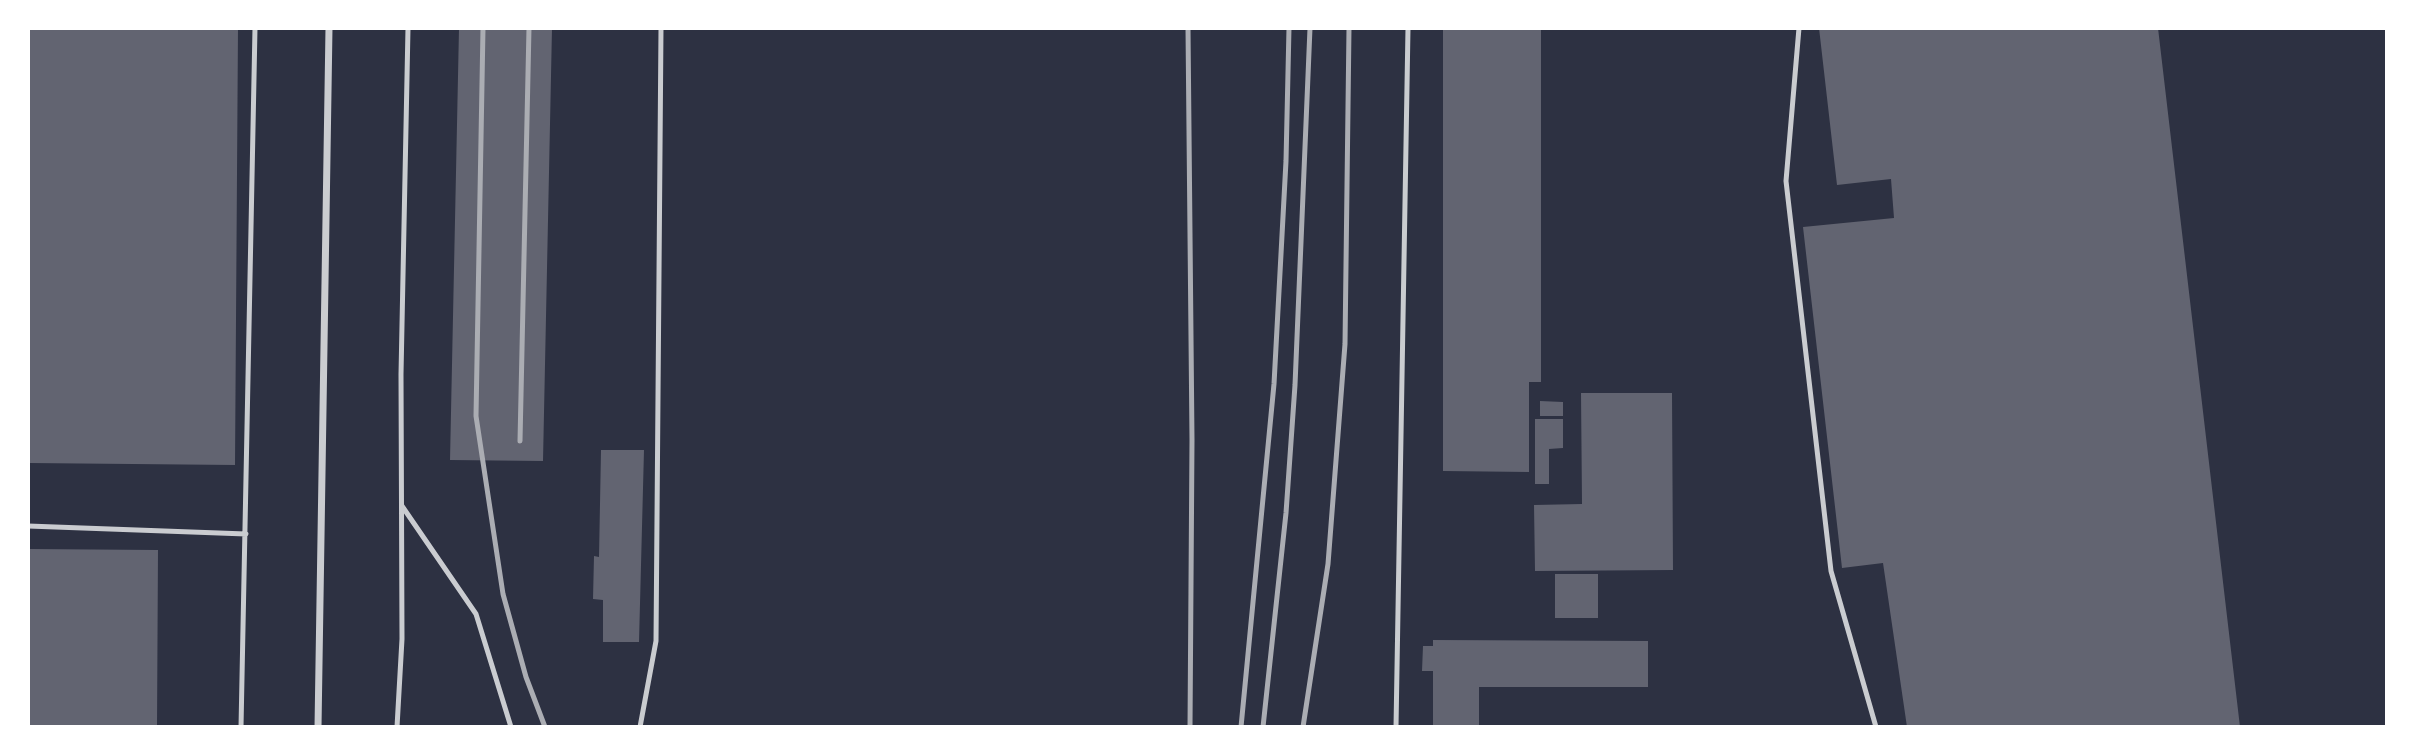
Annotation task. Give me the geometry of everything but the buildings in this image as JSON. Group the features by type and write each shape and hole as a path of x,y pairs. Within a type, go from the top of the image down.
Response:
{"street":[{"path":"318,727 329,28"}],"lane":[{"path":"241,727 255,28"},
{"path":"397,727 401,639 408,28"},
{"path":"639,727 656,640 662,28"},
{"path":"1396,727 1408,28"},
{"path":"1799,28 1788,194 1830,571 1876,727"},
{"path":"401,504 476,614 511,727"},
{"path":"28,526 246,534"}],"railway":[{"path":"483,28 476,416 503,594 526,677 545,727"},
{"path":"520,441 529,28"},
{"path":"1188,28 1192,440 1190,727"},
{"path":"1241,727 1274,384 1286,161 1289,28"},
{"path":"1263,727 1286,513 1295,385 1310,28"},
{"path":"1303,727 1328,564 1345,344 1349,28"}]}
